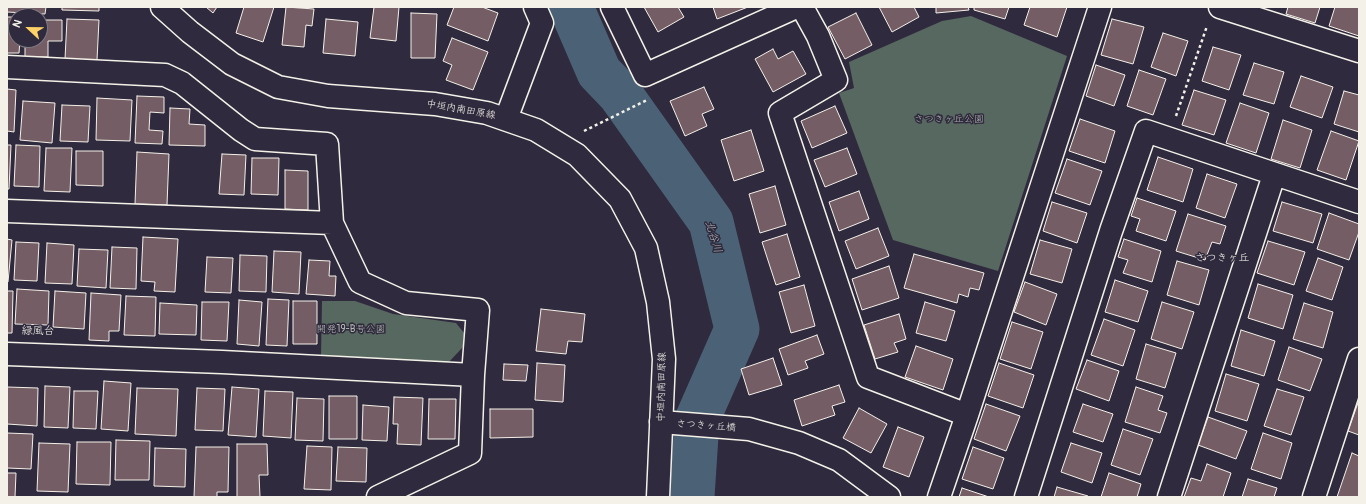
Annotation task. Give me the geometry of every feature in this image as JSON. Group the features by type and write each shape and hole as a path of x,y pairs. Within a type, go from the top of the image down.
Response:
{"street":[{"name":"中垣内南田原線","path":"162,7 190,32 232,64 278,87 328,96 435,104 488,113 536,130 577,155 620,199 646,248 658,302 664,359 663,422 658,497"},
{"path":"506,120 542,23 535,7"},
{"path":"612,7 645,75 796,7"},
{"path":"802,7 818,36 836,80 780,113 868,377 967,415"},
{"path":"939,497 1100,7"},
{"path":"1214,14 1359,51"},
{"path":"7,67 165,75 182,83 241,130 255,139 327,144 332,223 360,282 406,302 478,310 473,375 470,453 378,497"},
{"path":"1026,497 1111,231 1146,131 1274,175 1359,202"},
{"path":"1169,497 1274,175"},
{"path":"7,211 332,223"},
{"path":"7,354 222,362 473,375"},
{"path":"1314,497 1359,359"},
{"name":"さつきヶ丘橋","path":"663,422 749,429 799,443 839,460 889,497"}],"path":[{"path":"1167,139 1214,14"},
{"path":"577,155 590,140 584,131 640,103"}],"green space":[{"name":"さつきヶ丘公園","path":"971,16 1067,56 998,271 893,240 839,93 854,88 849,62 942,21"},
{"name":"開発19-B号公園","path":"322,301 355,301 393,314 456,323 464,333 463,347 448,363 321,356"}],"building":[{"path":"7,7 46,7 8,8 7,12"},
{"path":"62,7 99,7 99,11 62,10"},
{"path":"206,7 217,7 213,13"},
{"path":"244,7 274,7 263,42 236,33"},
{"path":"286,7 314,9 312,26 306,25 304,47 282,45"},
{"path":"374,7 399,7 396,41 370,38"},
{"path":"454,7 482,7 498,13 488,41 447,25"},
{"path":"644,7 678,7 684,17 658,32"},
{"path":"713,7 748,7 717,19"},
{"path":"879,7 914,7 919,17 892,32"},
{"path":"936,7 968,7 969,10 936,13"},
{"path":"974,7 1009,7 1005,19 974,10"},
{"path":"1030,7 1067,7 1057,37 1024,25"},
{"path":"1288,7 1320,7 1315,23 1286,14"},
{"path":"1335,7 1359,7 1359,36 1329,26"},
{"path":"411,13 437,14 435,58 411,58"},
{"path":"856,13 872,45 845,59 828,27"},
{"path":"8,17 8,48 19,48 19,53 7,53"},
{"path":"67,19 99,20 97,60 65,59"},
{"path":"326,19 358,22 355,56 323,53"},
{"path":"1112,19 1144,27 1133,64 1101,55"},
{"path":"48,20 62,20 62,41 48,41"},
{"path":"1163,33 1188,41 1176,76 1151,67"},
{"path":"452,38 488,52 473,90 446,80 452,65 443,61"},
{"path":"1213,47 1241,55 1229,90 1202,81"},
{"path":"25,48 48,48 48,57 25,57"},
{"path":"773,49 778,59 793,51 806,74 773,92 755,59"},
{"path":"1254,63 1284,72 1274,104 1243,95"},
{"path":"1096,65 1125,75 1114,106 1086,96"},
{"path":"1139,70 1166,79 1153,115 1127,106"},
{"path":"1301,76 1333,87 1322,118 1290,107"},
{"path":"704,87 714,109 702,114 707,126 685,136 670,101"},
{"path":"7,89 16,90 14,132 7,131"},
{"path":"1194,90 1226,100 1214,135 1182,125"},
{"path":"1344,91 1359,95 1359,132 1334,124"},
{"path":"137,96 164,97 164,113 150,112 149,130 163,131 162,144 135,143"},
{"path":"97,98 132,100 130,141 96,140"},
{"path":"23,101 55,103 52,143 20,140"},
{"path":"1240,103 1269,113 1256,153 1226,143"},
{"path":"62,105 90,106 88,142 60,141"},
{"path":"835,106 847,133 812,148 801,121"},
{"path":"170,108 190,109 189,124 205,125 205,146 169,145"},
{"path":"1080,119 1115,131 1105,163 1069,151"},
{"path":"1283,120 1312,130 1300,168 1271,159"},
{"path":"751,130 764,171 734,181 721,140"},
{"path":"1331,131 1359,141 1346,180 1317,170"},
{"path":"7,145 11,145 9,189 7,189"},
{"path":"16,145 40,146 39,187 14,186"},
{"path":"46,148 72,148 70,192 44,191"},
{"path":"847,148 857,174 825,187 814,160"},
{"path":"76,151 103,151 103,186 76,185"},
{"path":"137,152 169,154 167,205 135,204"},
{"path":"222,154 246,155 244,195 219,194"},
{"path":"1158,157 1193,169 1183,202 1147,190"},
{"path":"252,158 279,158 278,195 251,194"},
{"path":"1067,159 1102,171 1090,205 1055,193"},
{"path":"285,170 308,171 308,210 285,209"},
{"path":"1207,174 1237,184 1225,218 1196,208"},
{"path":"775,186 786,225 760,233 749,194"},
{"path":"859,191 869,219 839,231 829,202"},
{"path":"1137,198 1176,211 1166,241 1136,231 1140,219 1131,216"},
{"path":"1052,202 1087,213 1077,243 1043,231"},
{"path":"1282,202 1322,214 1313,243 1273,231"},
{"path":"1329,213 1359,224 1359,232 1349,260 1317,249"},
{"path":"1188,214 1226,226 1220,244 1212,242 1205,260 1176,251"},
{"path":"878,228 889,256 856,269 845,241"},
{"path":"787,234 800,277 776,285 762,242"},
{"path":"143,237 178,239 175,292 154,291 155,282 141,281"},
{"path":"7,239 12,240 8,282 7,282"},
{"path":"1124,239 1161,251 1152,282 1123,273 1128,260 1118,257"},
{"path":"1040,240 1072,249 1062,283 1030,274"},
{"path":"1268,241 1305,252 1294,285 1257,273"},
{"path":"16,242 39,243 37,281 14,280"},
{"path":"47,243 74,245 72,284 45,283"},
{"path":"112,247 137,248 136,289 110,288"},
{"path":"79,249 108,250 106,288 77,286"},
{"path":"274,251 301,252 299,294 272,292"},
{"path":"914,254 984,273 979,290 970,288 968,297 959,294 957,303 904,288"},
{"path":"240,255 267,256 266,292 239,291"},
{"path":"207,257 233,258 231,293 205,292"},
{"path":"1318,258 1343,267 1332,300 1306,291"},
{"path":"309,260 330,261 329,276 336,276 335,296 306,294"},
{"path":"1177,261 1209,270 1199,305 1167,295"},
{"path":"889,266 899,298 862,310 852,279"},
{"path":"1115,280 1148,291 1138,322 1105,312"},
{"path":"1025,282 1057,294 1046,325 1014,312"},
{"path":"1258,284 1293,295 1283,329 1248,318"},
{"path":"804,285 815,326 791,333 779,292"},
{"path":"17,289 49,291 48,325 15,324"},
{"path":"7,291 13,291 12,333 7,333"},
{"path":"55,291 86,293 84,329 53,327"},
{"path":"91,293 121,295 119,331 109,331 109,341 89,340"},
{"path":"126,296 156,297 155,336 124,335"},
{"path":"268,299 289,300 287,346 266,345"},
{"path":"239,300 262,302 259,346 237,344"},
{"path":"293,301 317,301 317,344 293,344"},
{"path":"202,302 229,302 227,341 201,340"},
{"path":"925,302 955,311 946,341 916,333"},
{"path":"1162,302 1194,312 1182,349 1151,339"},
{"path":"160,303 197,305 196,335 159,334"},
{"path":"1304,303 1333,312 1323,348 1293,339"},
{"path":"541,309 585,314 582,342 568,341 566,354 536,351"},
{"path":"899,314 906,339 894,343 898,352 875,359 864,325"},
{"path":"1104,319 1135,330 1123,366 1091,355"},
{"path":"1012,322 1043,332 1031,369 1000,359"},
{"path":"1241,330 1275,341 1264,376 1231,366"},
{"path":"817,335 824,354 805,361 808,368 788,375 779,349"},
{"path":"1146,344 1176,353 1165,388 1136,379"},
{"path":"916,346 953,359 943,390 905,377"},
{"path":"1289,347 1322,359 1310,391 1278,380"},
{"path":"773,358 782,385 749,395 741,369"},
{"path":"1087,360 1119,371 1109,401 1076,389"},
{"path":"537,363 565,365 563,402 535,400"},
{"path":"999,363 1034,375 1023,408 988,396"},
{"path":"504,364 528,365 526,381 503,380"},
{"path":"1226,374 1259,384 1247,421 1215,411"},
{"path":"104,381 131,383 128,431 101,429"},
{"path":"839,385 845,402 832,406 835,415 802,426 794,400"},
{"path":"45,386 70,387 68,428 44,427"},
{"path":"7,387 38,388 37,426 7,424"},
{"path":"232,387 259,389 256,437 228,435"},
{"path":"1136,387 1163,396 1158,410 1167,413 1160,433 1125,422"},
{"path":"137,388 178,389 176,436 135,434"},
{"path":"197,388 225,389 223,431 195,430"},
{"path":"1277,389 1304,397 1291,435 1264,426"},
{"path":"74,391 98,391 96,429 73,428"},
{"path":"265,391 293,392 291,438 263,436"},
{"path":"329,396 357,396 357,439 329,439"},
{"path":"394,397 423,398 421,445 397,444 398,424 393,424"},
{"path":"297,398 324,399 323,441 295,440"},
{"path":"429,399 456,399 455,439 428,439"},
{"path":"1359,400 1359,435 1348,431"},
{"path":"986,404 1020,416 1006,451 974,439"},
{"path":"1083,404 1113,414 1103,442 1073,432"},
{"path":"363,405 389,407 387,441 362,440"},
{"path":"859,408 887,424 871,453 843,438"},
{"path":"490,409 533,409 533,437 490,438"},
{"path":"1208,417 1247,431 1236,459 1198,445"},
{"path":"898,427 924,437 909,477 883,467"},
{"path":"1123,429 1153,439 1140,475 1111,465"},
{"path":"7,433 33,434 31,469 7,468"},
{"path":"1263,433 1292,443 1281,479 1251,469"},
{"path":"116,440 150,441 149,480 115,480"},
{"path":"77,442 111,442 110,485 76,484"},
{"path":"39,443 70,444 68,492 37,491"},
{"path":"1071,443 1102,453 1092,483 1061,472"},
{"path":"237,444 267,444 268,475 259,475 260,497 237,497"},
{"path":"307,446 332,447 331,490 304,489"},
{"path":"196,447 229,447 228,492 217,492 217,497 194,497"},
{"path":"338,447 367,448 366,482 336,481"},
{"path":"973,447 1004,458 993,489 962,479"},
{"path":"155,448 186,449 185,487 154,486"},
{"path":"1352,453 1359,456 1359,497 1337,497"},
{"path":"1207,464 1231,473 1223,497 1184,497 1191,478 1201,481"},
{"path":"7,473 16,473 15,497 7,497"},
{"path":"1109,473 1141,484 1137,497 1101,497"},
{"path":"1248,479 1277,488 1274,497 1242,497"},
{"path":"1057,487 1088,496 1088,497 1054,497"},
{"path":"962,488 989,497 959,497"}],"waterway":[{"name":"北谷川","path":"571,7 599,72 620,94 711,222 737,329 697,420 692,497"}],"district":[{"name":"さつきヶ丘","path":"1222,258"},
{"name":"緑風台","path":"38,331"}]}
